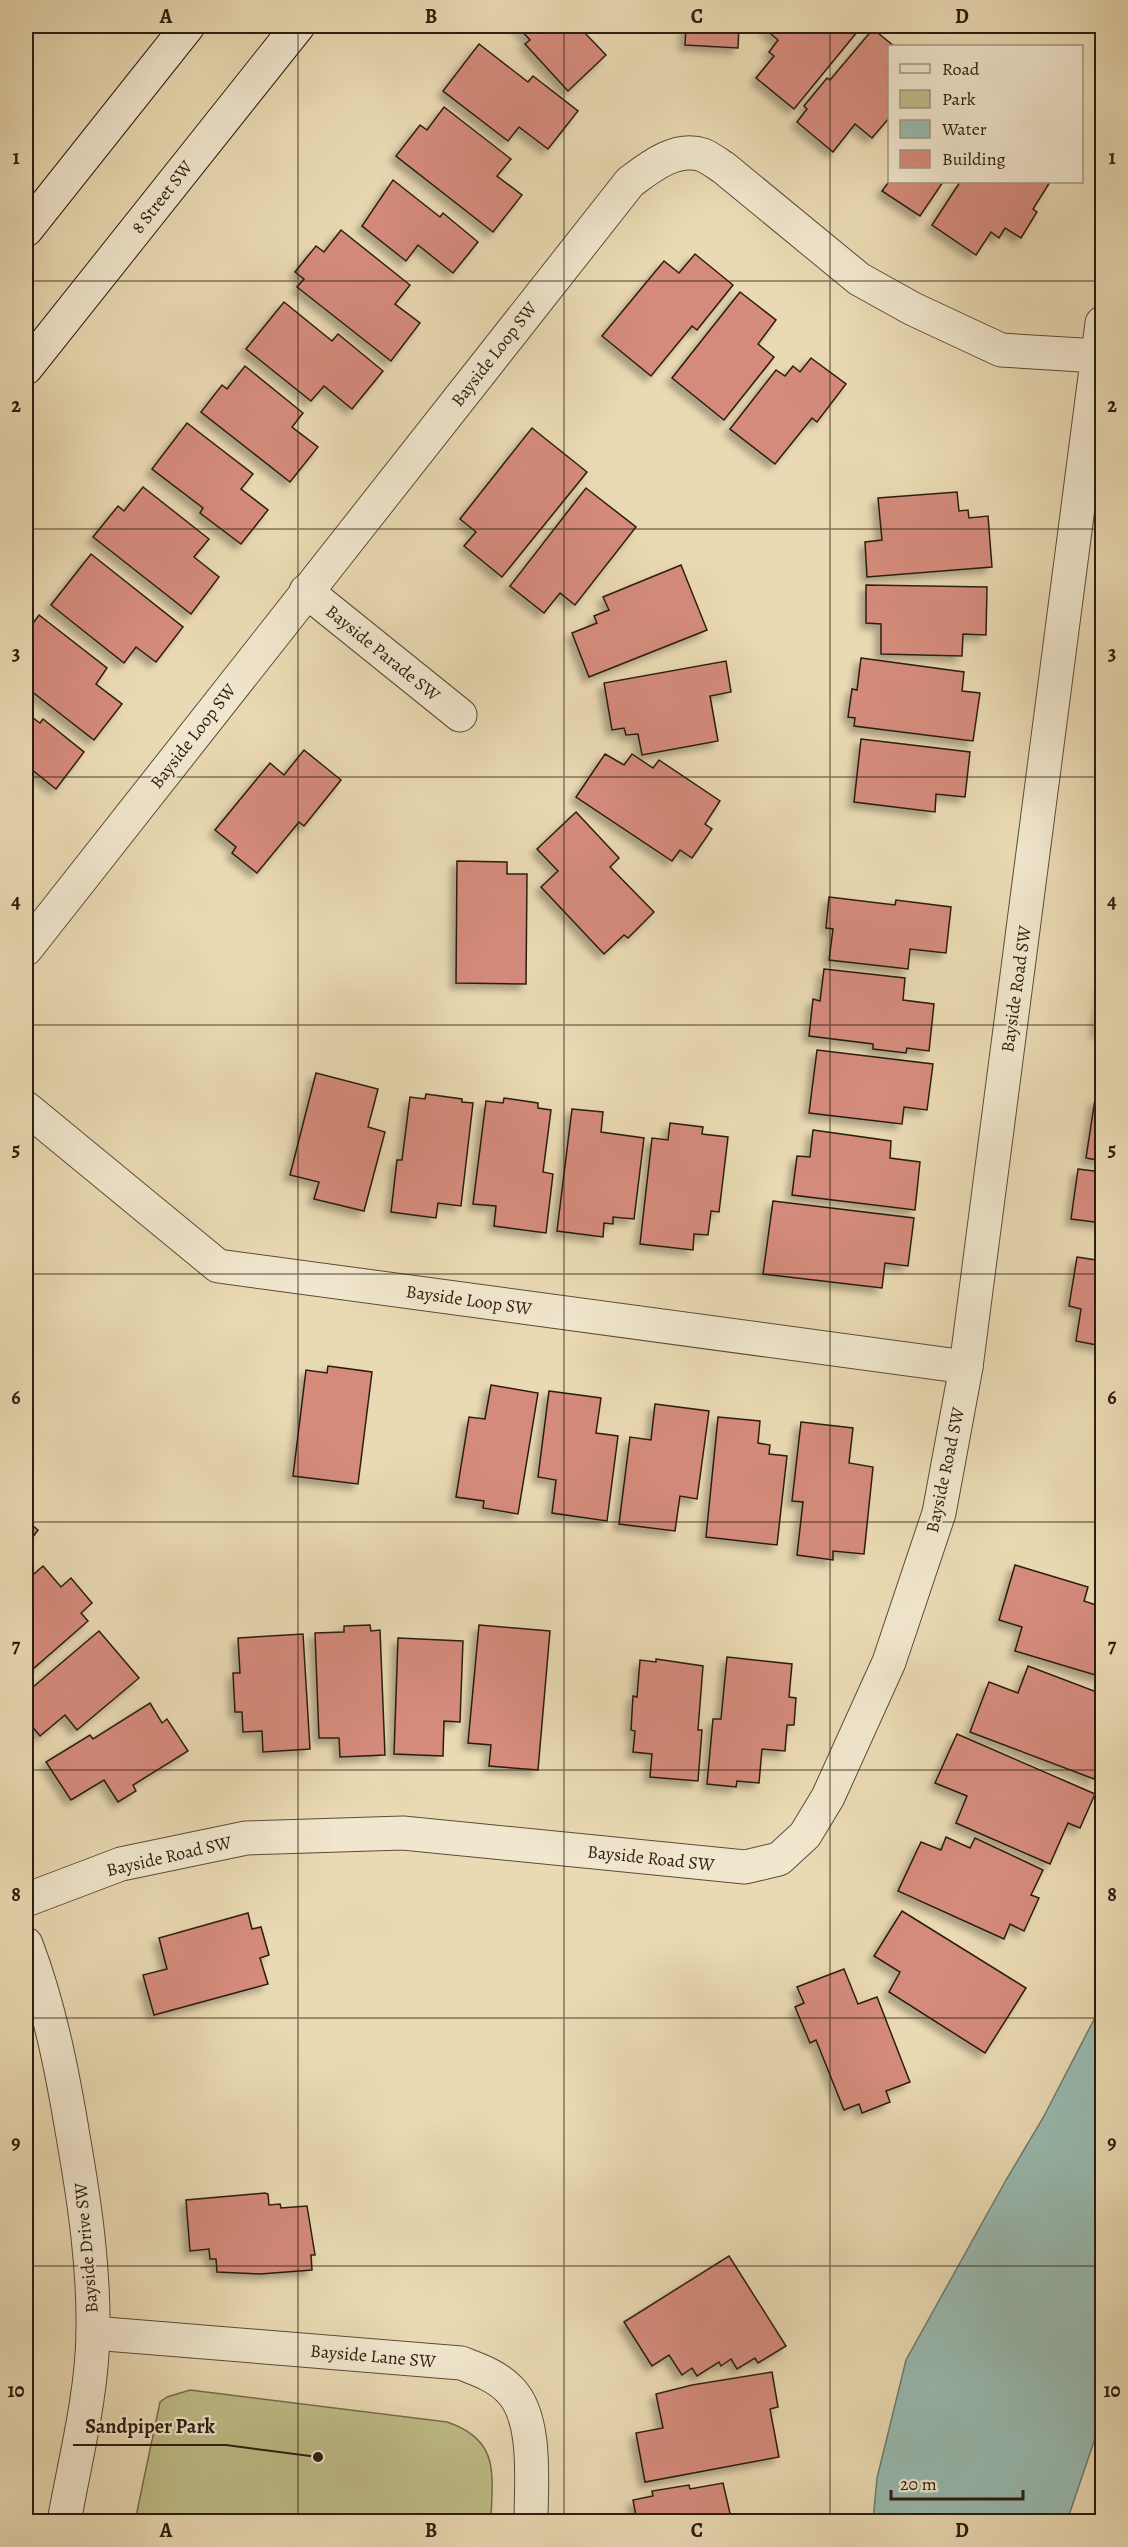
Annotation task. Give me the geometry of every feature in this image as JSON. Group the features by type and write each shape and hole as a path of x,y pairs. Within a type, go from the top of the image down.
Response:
{"street":[{"path":"26,230 189,26"},
{"name":"8 Street SW","path":"26,368 298,26"},
{"name":"Bayside Loop SW","path":"26,949 630,182 674,155 702,155 724,168 859,279 913,309 1001,350 1098,356"},
{"name":"Bayside Road SW","path":"26,1900 121,1864 246,1838 403,1833 746,1867 779,1859 805,1835 828,1797 890,1662 939,1513 966,1367 1102,323"},
{"name":"Bayside Parade SW","path":"306,591 460,715"},
{"name":"Bayside Loop SW","path":"26,1108 218,1266 966,1367"},
{"name":"Bayside Drive SW","path":"26,1944 43,1988 68,2106 87,2218 93,2333 85,2410 64,2522"},
{"name":"Bayside Lane SW","path":"93,2333 461,2363 487,2372 511,2391 524,2413 531,2455 531,2522"}],"green space":[{"path":"190,2390 447,2422 477,2439 485,2449 492,2474 491,2521 135,2521 160,2402 167,2397"}],"water":[{"path":"1102,2004 1102,2418 1067,2521 873,2521 877,2478 906,2360 1043,2118"}],"building":[{"path":"517,26 588,26 582,30 606,55 568,91 525,44 530,40"},
{"path":"686,26 739,26 738,48 685,45"},
{"path":"766,26 862,26 794,109 756,78 774,56 769,52 778,40 764,28"},
{"path":"873,29 893,45 888,45 888,119 872,138 855,124 833,152 797,122 807,109 804,106 827,78 830,80"},
{"path":"479,44 528,82 533,76 578,111 548,149 519,127 508,141 443,91"},
{"path":"444,107 511,159 497,176 522,195 493,232 396,156 420,125 427,130"},
{"path":"393,180 440,217 443,213 478,242 453,273 418,245 406,261 362,226"},
{"path":"888,183 942,183 920,216 882,191"},
{"path":"959,183 1049,183 1033,209 1037,212 1021,238 1005,228 999,238 991,232 976,255 932,225"},
{"path":"341,230 410,285 395,304 420,323 391,361 297,287 304,279 295,272 316,246 324,252"},
{"path":"695,254 733,285 697,330 692,326 651,376 602,336 664,261 679,273"},
{"path":"740,292 776,320 758,344 774,357 724,420 672,378"},
{"path":"284,302 332,341 338,334 383,371 352,409 324,386 311,401 246,349"},
{"path":"811,358 846,384 817,422 812,418 775,464 730,429 776,370 785,376 793,366 800,372"},
{"path":"245,366 303,413 292,427 318,447 290,482 201,412 222,385 227,389"},
{"path":"187,423 253,474 241,489 268,510 241,544 200,513 203,508 152,469"},
{"path":"532,428 587,472 502,577 464,546 476,532 460,519"},
{"path":"143,487 209,539 194,557 219,577 191,614 93,537 118,506 124,511"},
{"path":"586,488 636,527 575,605 560,593 544,613 510,586"},
{"path":"957,492 959,511 968,510 969,518 988,516 992,567 867,577 865,542 882,540 878,498"},
{"path":"91,554 183,627 156,662 136,647 124,663 51,605"},
{"path":"681,565 707,630 589,677 572,633 597,623 594,616 609,610 603,597"},
{"path":"866,585 987,587 986,635 963,634 962,656 881,654 881,624 866,623"},
{"path":"39,615 107,668 96,684 122,704 94,740 26,687 26,633"},
{"path":"861,658 964,672 962,691 980,693 973,741 854,726 855,718 848,717 852,689 857,690"},
{"path":"726,661 731,692 710,696 718,741 642,755 638,734 626,735 624,728 612,730 604,683"},
{"path":"26,713 40,723 43,719 84,752 56,789 31,769 26,776"},
{"path":"861,739 970,752 965,797 936,794 935,812 854,802"},
{"path":"304,750 341,780 304,826 299,822 257,873 232,853 236,847 215,830 270,763 284,775"},
{"path":"605,754 624,765 632,754 653,768 659,760 720,801 705,824 712,829 692,858 680,850 672,861 576,797"},
{"path":"576,812 619,858 610,867 654,912 628,938 624,935 604,954 541,887 558,871 537,849"},
{"path":"457,861 507,862 507,874 527,874 526,984 456,983"},
{"path":"829,897 895,905 896,900 951,907 946,953 910,949 908,969 829,960 833,929 826,928"},
{"path":"824,969 905,978 903,1000 934,1004 929,1051 907,1048 906,1053 873,1049 873,1044 809,1036 813,999 820,1001"},
{"path":"1102,983 1102,1033 1096,1032"},
{"path":"817,1050 933,1064 927,1110 904,1107 902,1124 809,1113"},
{"path":"316,1073 378,1089 368,1127 385,1132 364,1211 314,1199 319,1182 290,1175"},
{"path":"426,1094 462,1099 462,1102 473,1103 461,1206 438,1203 436,1218 391,1212 397,1160 402,1160 410,1097 425,1099"},
{"path":"504,1098 538,1103 538,1108 551,1110 543,1172 553,1174 546,1233 494,1226 496,1206 473,1204 486,1101 503,1103"},
{"path":"1095,1099 1102,1100 1102,1161 1086,1158"},
{"path":"572,1109 603,1112 601,1132 644,1138 634,1219 613,1217 613,1224 604,1223 603,1237 557,1231"},
{"path":"670,1123 703,1127 702,1134 728,1137 719,1212 711,1211 708,1235 694,1234 693,1250 640,1244 652,1138 668,1140"},
{"path":"813,1130 891,1141 890,1158 920,1162 915,1210 792,1195 797,1156 810,1157"},
{"path":"1078,1169 1102,1172 1102,1223 1071,1219"},
{"path":"773,1201 914,1218 908,1266 885,1263 882,1288 763,1274"},
{"path":"1077,1257 1102,1261 1102,1346 1076,1341 1081,1309 1069,1306"},
{"path":"328,1366 372,1372 358,1484 293,1476 306,1370 327,1373"},
{"path":"491,1385 538,1393 518,1514 483,1508 484,1501 456,1497 469,1417 485,1419"},
{"path":"549,1391 601,1398 596,1433 618,1436 607,1521 552,1513 556,1480 538,1477"},
{"path":"655,1404 709,1411 697,1499 680,1496 675,1531 619,1524 630,1437 651,1440"},
{"path":"718,1417 760,1421 758,1443 770,1445 769,1454 787,1456 777,1545 706,1537"},
{"path":"801,1422 853,1428 849,1463 873,1467 864,1554 833,1551 833,1560 797,1555 803,1502 792,1501"},
{"path":"26,1520 38,1530 26,1546"},
{"path":"1015,1565 1088,1587 1084,1601 1102,1607 1102,1677 1015,1651 1022,1627 999,1620"},
{"path":"43,1566 61,1587 71,1578 92,1603 81,1613 88,1621 26,1675 26,1581"},
{"path":"370,1625 371,1631 380,1630 385,1755 340,1757 339,1738 319,1738 315,1633 344,1632 344,1626"},
{"path":"479,1625 550,1631 538,1770 489,1766 491,1745 468,1743"},
{"path":"99,1631 139,1678 77,1730 65,1715 40,1736 26,1719 26,1693"},
{"path":"303,1634 310,1749 263,1752 262,1731 243,1732 242,1712 235,1712 233,1673 240,1673 238,1638"},
{"path":"398,1638 463,1641 460,1722 444,1721 443,1756 394,1754"},
{"path":"727,1657 792,1664 789,1697 796,1698 794,1725 787,1725 785,1751 762,1749 759,1783 737,1781 736,1787 707,1784 713,1719 721,1719"},
{"path":"656,1659 703,1666 698,1730 702,1730 698,1781 650,1777 652,1754 633,1752 635,1731 631,1730 633,1696 637,1697 640,1660 656,1662"},
{"path":"1028,1666 1102,1694 1102,1755 1094,1779 970,1732 989,1682 1018,1693"},
{"path":"150,1703 162,1723 167,1719 188,1751 133,1785 136,1791 118,1802 104,1780 71,1800 46,1762 90,1735 93,1739"},
{"path":"957,1734 1095,1794 1080,1828 1068,1823 1050,1864 956,1823 967,1796 935,1783"},
{"path":"946,1837 970,1848 975,1838 1043,1870 1031,1895 1039,1898 1024,1931 1010,1924 1004,1939 898,1891 921,1842 941,1850"},
{"path":"902,1911 1026,1988 985,2053 889,1992 900,1972 874,1956"},
{"path":"248,1913 252,1929 261,1927 269,1955 260,1958 268,1984 154,2015 143,1975 167,1969 159,1938"},
{"path":"844,1969 858,2004 877,1997 910,2082 886,2091 890,2102 862,2113 859,2104 844,2110 816,2040 810,2043 795,2007 804,2003 797,1987"},
{"path":"268,2194 269,2205 280,2204 281,2208 307,2206 315,2255 311,2255 312,2270 260,2274 217,2272 216,2259 210,2259 209,2249 190,2251 186,2200"},
{"path":"729,2256 786,2346 758,2363 755,2358 737,2369 731,2359 721,2366 719,2362 697,2376 692,2368 682,2375 669,2355 652,2366 624,2322"},
{"path":"772,2372 778,2407 770,2409 779,2457 645,2482 636,2433 663,2428 656,2394 692,2385"},
{"path":"723,2483 732,2522 632,2522 637,2521 633,2500 653,2496 652,2491 689,2485 690,2489"}],"place":[{"name":"Sandpiper Park","path":"318,2457"}]}
